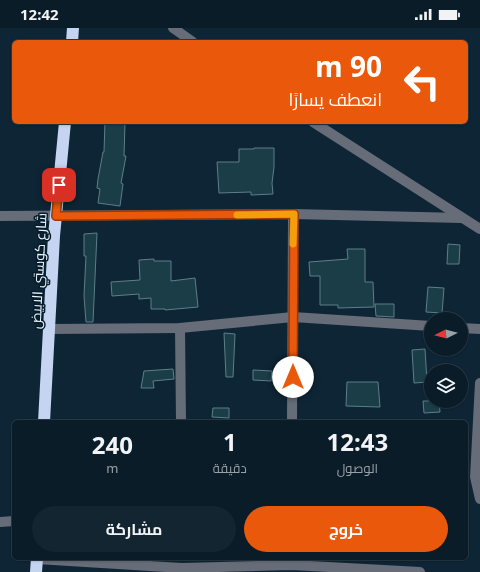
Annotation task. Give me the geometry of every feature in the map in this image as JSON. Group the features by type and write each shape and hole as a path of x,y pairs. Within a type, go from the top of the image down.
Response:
{"highway":[{"path":"72,40 73,28"},
{"name":"شارع كوستي الابيض","path":"44,420 56,216 65,124"},
{"path":"36,572 37,560"}],"street":[{"path":"173,28 191,40"},
{"path":"316,124 480,229"},
{"path":"292,420 294,214"},
{"path":"0,216 294,214 462,218"},
{"path":"50,328 180,328 293,317 424,326"},
{"path":"180,328 181,420"},
{"path":"468,328 480,329"},
{"path":"480,383 470,477 480,499"},
{"path":"0,522 12,522"},
{"path":"73,560 292,565 420,572"}],"building":[{"path":"105,124 125,124 124,156 126,156 121,183 123,184 120,206 98,203 100,189 97,188 98,179 104,152"},
{"path":"274,148 272,183 273,194 251,195 251,192 219,193 217,162 239,162 239,149"},
{"path":"97,233 93,322 86,322 84,296 86,256 84,256 84,234"},
{"path":"448,244 460,245 459,264 447,264"},
{"path":"347,249 365,249 365,282 373,282 374,307 338,308 338,305 320,305 320,276 310,276 309,262 348,259"},
{"path":"154,259 154,261 171,261 171,281 195,278 198,307 165,310 151,309 151,298 139,299 139,294 112,296 111,282 140,280 139,260"},
{"path":"428,287 444,288 442,312 426,312"},
{"path":"375,304 394,304 394,317 376,316"},
{"path":"224,333 235,334 233,377 226,377"},
{"path":"424,349 426,364 424,364 424,382 414,383 412,350"},
{"path":"173,369 174,379 153,381 154,388 141,388 144,371"},
{"path":"253,370 272,371 271,381 253,380"},
{"path":"347,382 378,382 380,407 346,406"},
{"path":"423,401 424,408 440,408 440,412 424,413"},
{"path":"213,408 229,408 229,418 212,417"}],"slow traffic":[{"path":"237,215 294,214 293,244"}],"route":[{"path":"59,185 56,216 294,214 293,377"}]}
